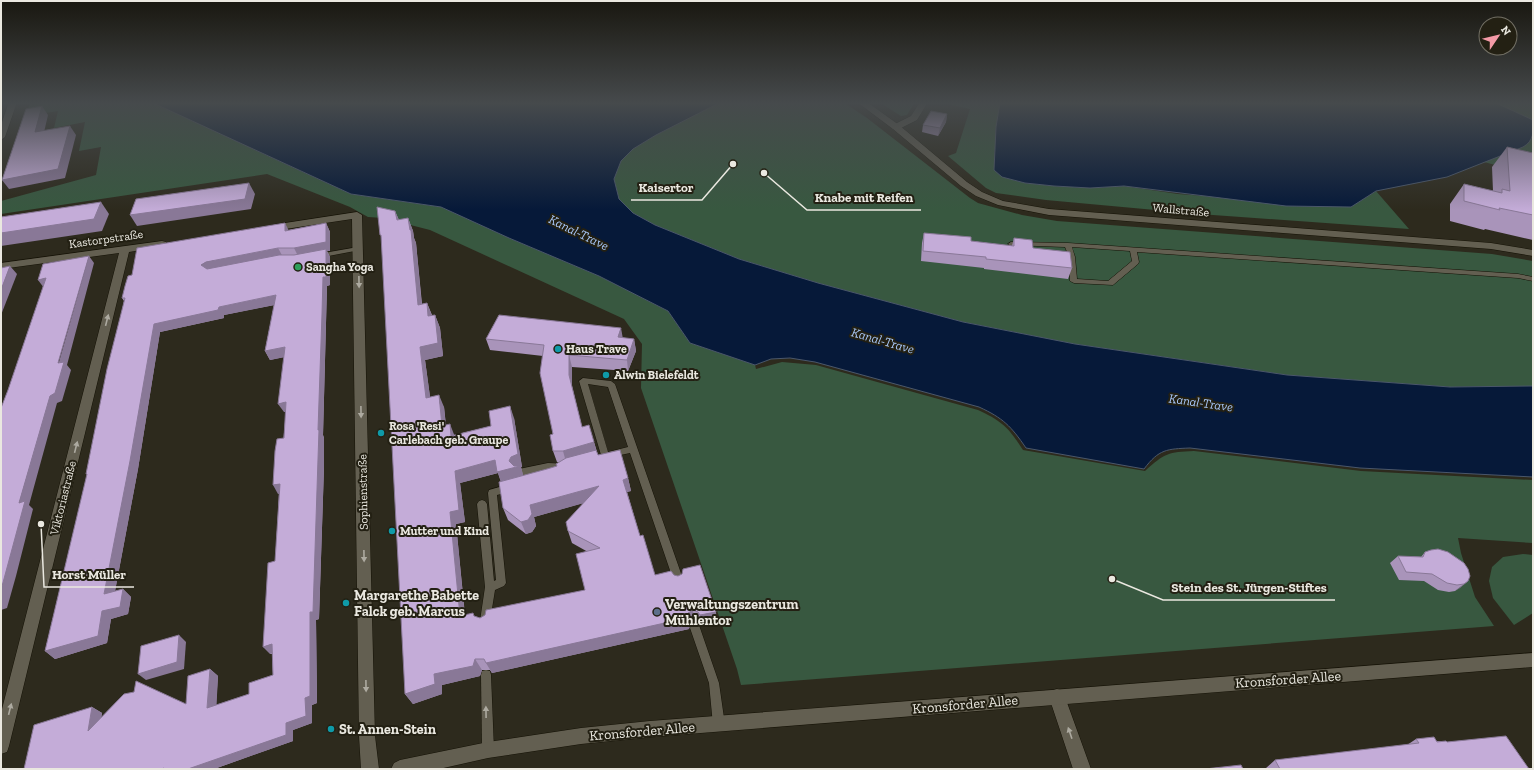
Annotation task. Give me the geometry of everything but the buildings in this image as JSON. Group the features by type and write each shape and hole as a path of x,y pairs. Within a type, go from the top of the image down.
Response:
{"street":[{"name":"Wallstraße","path":"910,138 964,184 988,199 1001,203 1049,212 1491,246 1533,253"},
{"name":"Sophienstraße","path":"264,229 357,215 367,736 370,769"},
{"name":"Kastorpstraße","path":"1,266 171,243"},
{"name":"Viktoriastraße","path":"1,746 125,250"},
{"name":"Kronsforder Allee","path":"400,769 488,750 581,736 650,729 1533,660"},
{"path":"1057,697 1082,769"}],"lane":[{"path":"1011,244 1068,245 1511,276 1533,279"},
{"path":"1068,245 1072,257 1074,281 1110,283 1136,262 1133,250"},
{"path":"313,257 358,249"},
{"path":"634,449 602,456 583,381 611,384 634,449 679,582"},
{"path":"519,473 548,466 571,465 548,476"},
{"path":"490,587 501,583 492,493 520,485"},
{"path":"482,504 490,587 485,623"},
{"path":"696,628 714,683 719,724"},
{"path":"486,675 488,750"}],"green space":[{"path":"82,138 229,138 351,194 441,207 599,276 668,311 690,343 755,365 756,369 782,362 816,365 978,410 1004,426 1023,450 1145,471 1162,457 1172,453 1194,451 1361,471 1533,480 1533,543 1458,538 1461,553 1475,597 1494,626 741,685 737,669 641,388 642,344 624,319 430,230 383,218 368,217 350,207 267,174 1,214 1,201 96,175 101,147 79,151"},
{"path":"651,138 893,138 978,203 1022,215 1057,221 1492,254 1533,261 1533,386 1450,387 1287,375 1075,344 963,322 818,283 739,259 655,225 633,213 619,199 614,179 621,161 633,149"},
{"path":"961,138 995,138 994,170 1025,183 1054,186 1090,188 1124,186 1178,194 1351,207 1376,191 1409,229 1199,214 1046,200 996,193 986,188 948,156 956,153"},
{"path":"1533,138 1533,175 1484,162 1523,147"},
{"path":"1523,554 1533,555 1533,613 1514,625 1493,598 1489,581 1492,567 1503,557"}],"water":[{"name":"Kanal-Trave","path":"229,138 651,138 633,149 621,161 614,179 619,199 633,213 655,225 739,259 818,283 963,322 1075,344 1287,375 1450,387 1533,386 1533,477 1360,468 1190,448 1164,451 1154,457 1144,469 1026,448 1006,423 979,407 815,362 790,358 771,359 755,365 690,343 668,311 599,276 441,207 351,194"},
{"path":"995,138 1531,138 1527,145 1523,147 1447,177 1376,191 1351,207 1286,206 1124,186 1090,188 1025,183 1002,177 994,170"}],"place":[{"name":"Kaisertor","path":"733,164"},
{"name":"Knabe mit Reifen","path":"764,173"},
{"name":"Sangha Yoga","path":"298,267"},
{"name":"Haus Trave","path":"558,349"},
{"name":"Alwin Bielefeldt","path":"606,375"},
{"name":"Rosa 'Resi' Carlebach geb. Graupe","path":"381,433"},
{"name":"Horst Müller","path":"41,524"},
{"name":"Mutter und Kind","path":"392,531"},
{"name":"Stein des St. Jürgen-Stiftes","path":"1112,579"},
{"name":"Margarethe Babette Falck geb. Marcus","path":"346,603"},
{"name":"Verwaltungszentrum Mühlentor","path":"657,612"},
{"name":"St. Annen-Stein","path":"331,729"}]}
